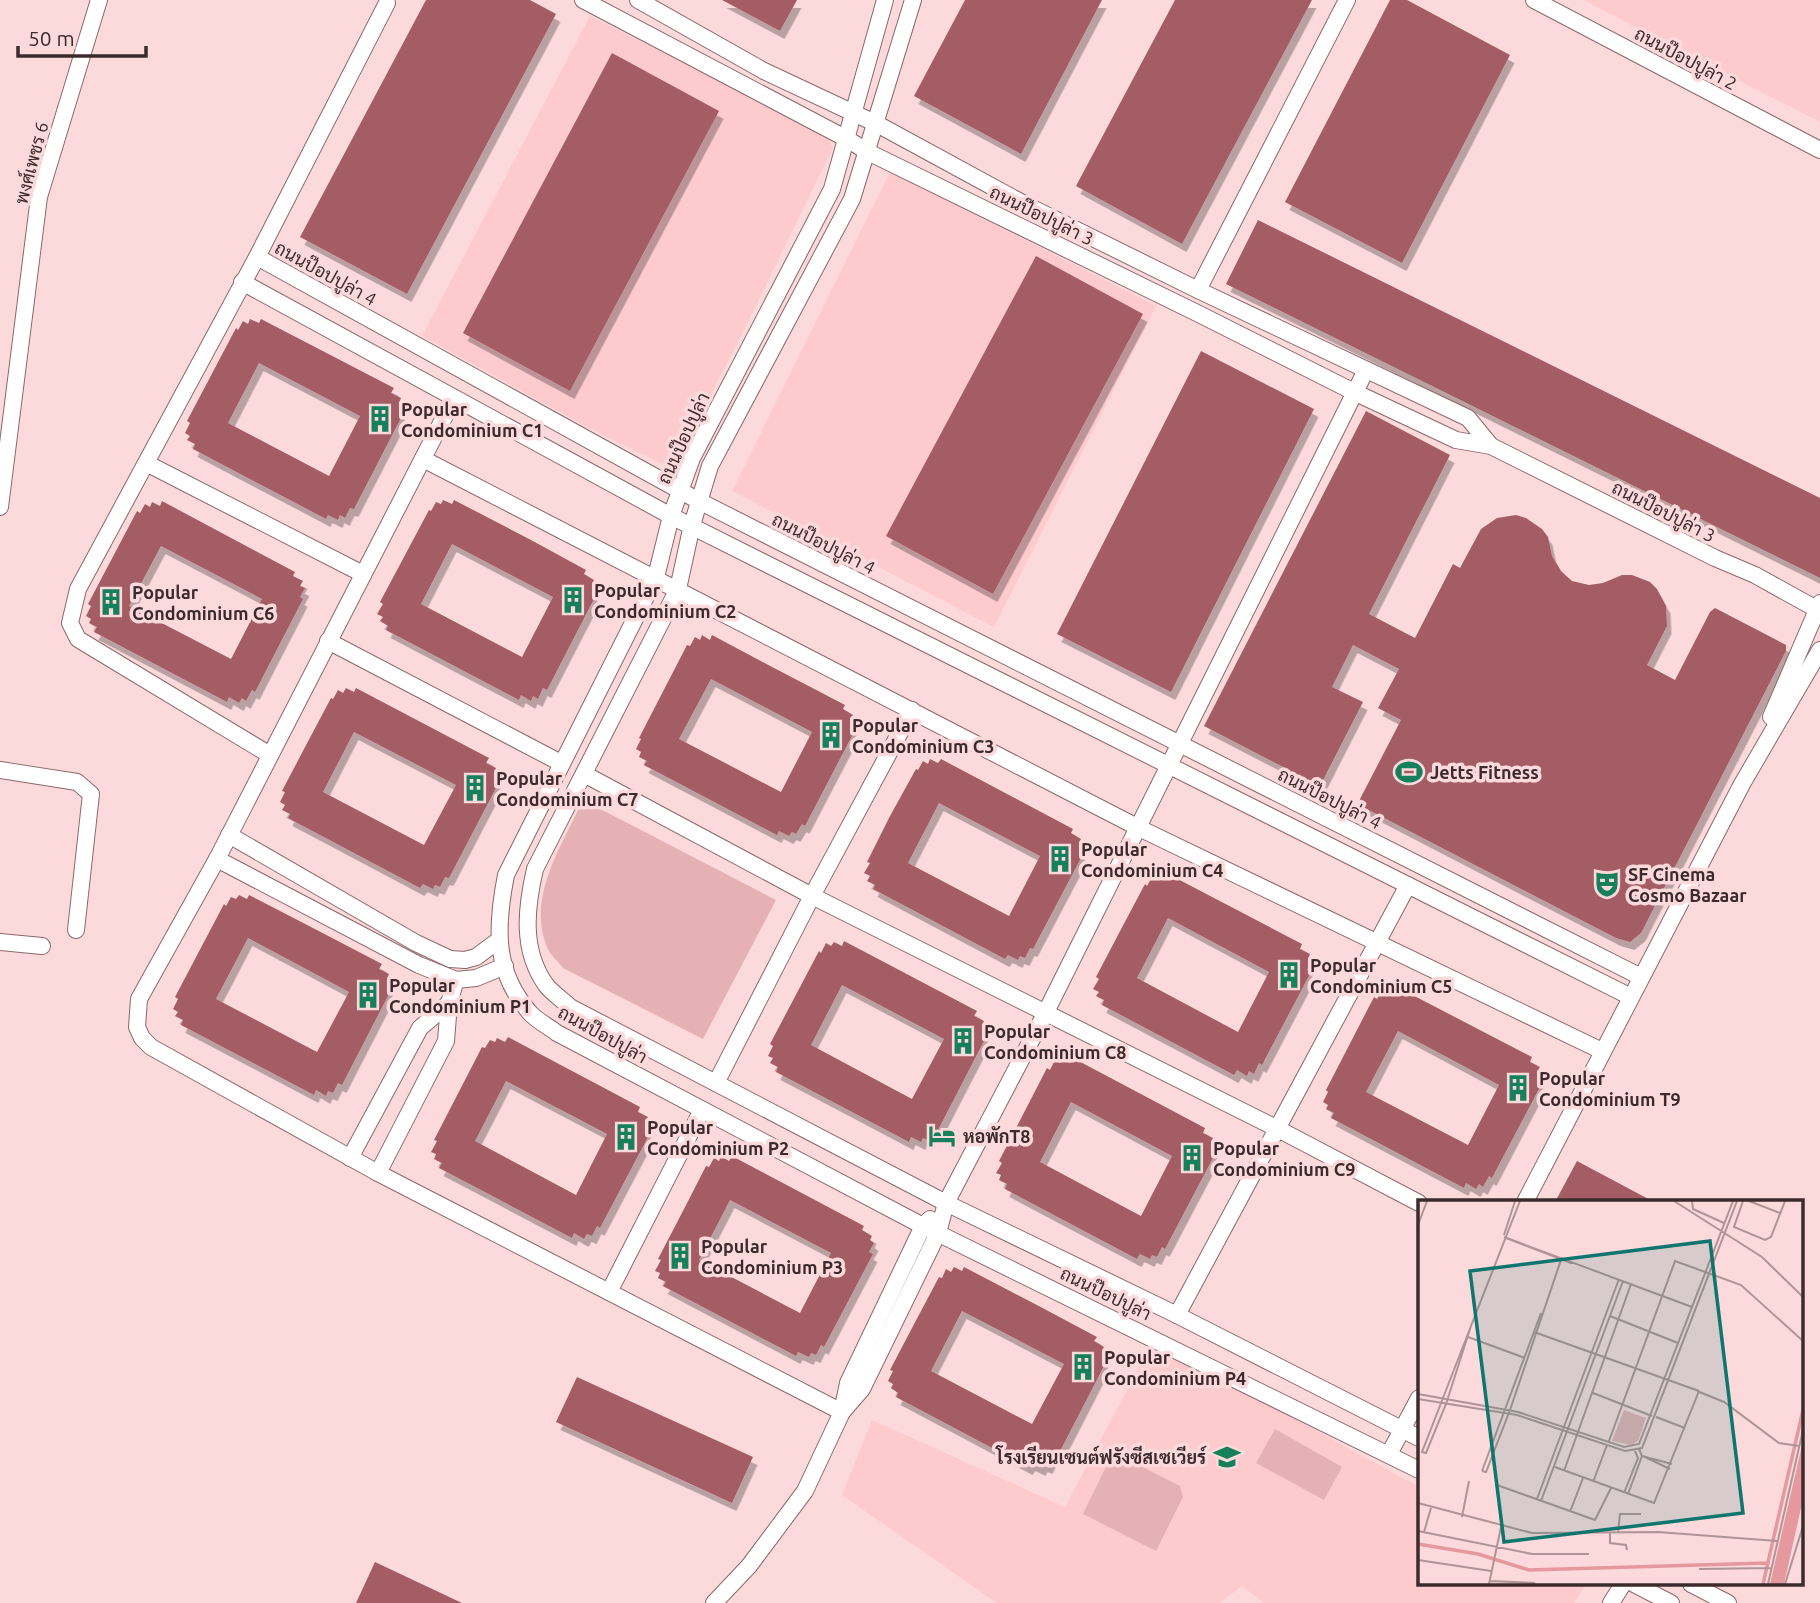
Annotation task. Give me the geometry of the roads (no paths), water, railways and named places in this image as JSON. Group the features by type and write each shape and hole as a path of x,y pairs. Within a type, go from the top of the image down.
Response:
{"street":[{"name":"พงศ์เพชร 6","path":"0,507 39,197 99,0"},
{"name":"ถนนป๊อปปูล่า 3","path":"638,0 764,71 877,124 1026,205 1468,418 1491,446"},
{"name":"ถนนป๊อปปูล่า","path":"885,0 832,189 692,458 671,516 656,577 506,875 499,912 499,940 513,990 533,1016 557,1033 702,1110 931,1229 1418,1469"},
{"name":"ถนนป๊อปปูล่า","path":"913,0 852,199 710,466 692,525 678,589 535,869 529,896 527,940 547,987 570,1007 946,1203 1177,1315 1418,1437"},
{"path":"1198,290 1346,0"},
{"name":"ถนนป๊อปปูล่า 2","path":"1534,0 1820,150"},
{"name":"ถนนป๊อปปูล่า 3","path":"594,2 868,152 1354,392 1456,439 1491,446 1819,608"},
{"path":"257,257 387,3"},
{"path":"754,91 764,71"},
{"name":"ถนนป๊อปปูล่า 4","path":"270,755 78,639 70,623 78,589 257,257 699,501 1641,977"},
{"path":"242,282 671,516 1631,997"},
{"path":"404,368 415,345"},
{"path":"713,1603 750,1566 805,1490 842,1412 862,1389 931,1229 1045,1014 1366,370"},
{"path":"454,398 217,859 139,999 136,1019 139,1033 152,1046 350,1158 842,1412"},
{"path":"423,459 1139,828 1602,1051"},
{"path":"146,463 363,574"},
{"path":"1742,784 1819,608"},
{"path":"328,641 561,763"},
{"path":"1526,1200 1742,784 1820,650"},
{"path":"999,679 1009,658"},
{"path":"716,1083 912,710"},
{"path":"0,770 77,782 91,794 76,930"},
{"path":"584,774 812,896 1276,1128 1418,1202"},
{"path":"229,835 416,943 450,959 466,960 476,957 499,940"},
{"path":"217,859 419,965 456,980 476,978 505,965"},
{"path":"1177,1315 1408,885"},
{"path":"0,942 43,946"},
{"path":"378,1173 446,1041 449,1003 456,980"},
{"path":"350,1158 420,1028 449,1003"},
{"path":"609,1292 702,1110"},
{"path":"1389,1454 1418,1400"},
{"path":"1611,1603 1622,1586"},
{"path":"1638,1586 1671,1603"},
{"path":"1695,1586 1728,1603"}],"place":[{"name":"Popular Condominium C1","path":"380,419"},
{"name":"Popular Condominium C2","path":"573,600"},
{"name":"Popular Condominium C6","path":"111,602"},
{"name":"Popular Condominium C3","path":"831,735"},
{"name":"Jetts Fitness","path":"1409,772"},
{"name":"Popular Condominium C7","path":"475,788"},
{"name":"Popular Condominium C4","path":"1060,859"},
{"name":"SF Cinema Cosmo Bazaar","path":"1607,884"},
{"name":"Popular Condominium C5","path":"1289,975"},
{"name":"Popular Condominium P1","path":"368,995"},
{"name":"Popular Condominium C8","path":"963,1041"},
{"name":"Popular Condominium T9","path":"1518,1088"},
{"name":"หอพักT8","path":"942,1136"},
{"name":"Popular Condominium P2","path":"626,1137"},
{"name":"Popular Condominium C9","path":"1192,1158"},
{"name":"Popular Condominium P3","path":"680,1256"},
{"name":"Popular Condominium P4","path":"1083,1367"},
{"name":"โรงเรียนเซนต์ฟรังซีสเซเวียร์","path":"1227,1457"}]}
